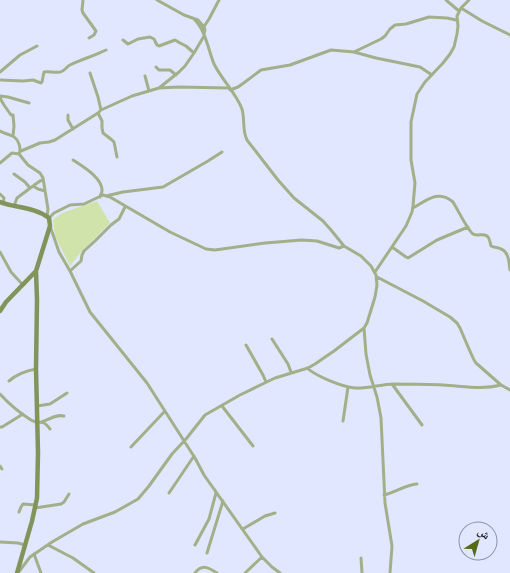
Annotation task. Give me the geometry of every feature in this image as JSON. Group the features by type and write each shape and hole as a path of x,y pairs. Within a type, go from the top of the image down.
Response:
{"street":[{"path":"82,0 83,13 96,31 94,35 89,38"},
{"path":"157,0 200,22 205,30 204,35 215,65 241,107 244,119 244,135 247,140 288,192 298,202 312,211 323,221 344,246 364,258 375,272 377,278 377,289 364,328 366,354 381,418 384,495 392,546 390,573"},
{"path":"446,0 460,10 510,35"},
{"path":"375,272 406,226 413,208 415,183 411,160 412,115 417,94 422,86 447,59 454,47 458,30 456,20 457,16 469,0"},
{"path":"203,28 217,1"},
{"path":"354,52 381,39 395,25 406,24 429,17 456,20"},
{"path":"160,88 185,66 204,35"},
{"path":"123,40 128,44 138,39 150,37 154,40 156,45 159,46 175,40 194,53"},
{"path":"0,72 20,55 37,46"},
{"path":"0,80 23,82 33,80 41,83 44,72 60,72 71,65 106,50"},
{"path":"0,165 12,153 20,153 40,143 55,140 101,110 132,96 160,88 178,87 230,89 238,87 258,72 290,65 331,50 354,52 420,67 432,75"},
{"path":"156,66 159,70 170,70 176,74"},
{"path":"90,73 101,110"},
{"path":"145,76 149,91"},
{"path":"13,136 13,115 4,105 0,97 8,97 29,103"},
{"path":"98,113 102,121 103,133 114,142 118,157"},
{"path":"68,115 68,120 73,129"},
{"path":"0,131 16,138 20,153 28,165 42,176 48,217 57,248 90,312 146,383 194,456 204,474 262,557 280,573"},
{"path":"48,217 70,205 84,204 103,195 106,196 123,192 162,187 222,152"},
{"path":"73,160 94,175 101,186 102,192 100,197"},
{"path":"14,174 31,187 45,191"},
{"path":"14,206 17,198 43,180"},
{"path":"0,194 4,198 2,203 36,211 48,217"},
{"path":"106,196 170,232 206,249 215,250 272,242 302,240 324,242 339,248 344,246"},
{"path":"413,208 433,197 448,198 453,202 468,228 475,235 486,235 491,246 504,250 510,270"},
{"path":"70,271 81,261 84,251 119,219 126,207"},
{"path":"18,573 36,506 38,490 40,422 37,406 36,369 36,271 50,226"},
{"path":"392,246 408,258 438,240 468,228"},
{"path":"0,252 22,285"},
{"path":"0,260 5,259"},
{"path":"0,311 6,302 36,271"},
{"path":"377,278 423,301 450,317 460,328 478,366 501,385 510,390"},
{"path":"18,573 30,557 48,545 83,524 115,512 138,499 172,454 184,442 205,415 266,382 307,368 364,328"},
{"path":"272,339 292,372"},
{"path":"246,345 266,382"},
{"path":"307,368 310,371 348,387 361,388 392,384 444,385 473,388 501,385"},
{"path":"9,381 21,373 36,369"},
{"path":"392,384 422,425"},
{"path":"343,421 348,387"},
{"path":"37,406 50,404 67,393"},
{"path":"0,394 23,414 32,420 46,424 50,429"},
{"path":"222,406 254,446"},
{"path":"131,447 165,411"},
{"path":"0,427 23,414"},
{"path":"40,422 61,415 64,416"},
{"path":"169,493 194,456"},
{"path":"384,495 407,486 417,484"},
{"path":"195,546 209,519 216,493 214,488"},
{"path":"19,512 23,504 36,506 61,504 69,494"},
{"path":"207,553 223,501"},
{"path":"243,529 265,516 275,513"},
{"path":"0,542 25,544"},
{"path":"48,545 68,555 94,573"},
{"path":"34,554 41,573"},
{"path":"245,573 262,557"},
{"path":"360,558 362,573"},
{"path":"195,573 199,568 203,567 217,573"}],"green space":[{"path":"97,201 110,223 80,253 70,266 55,236 53,220 62,213"}]}
